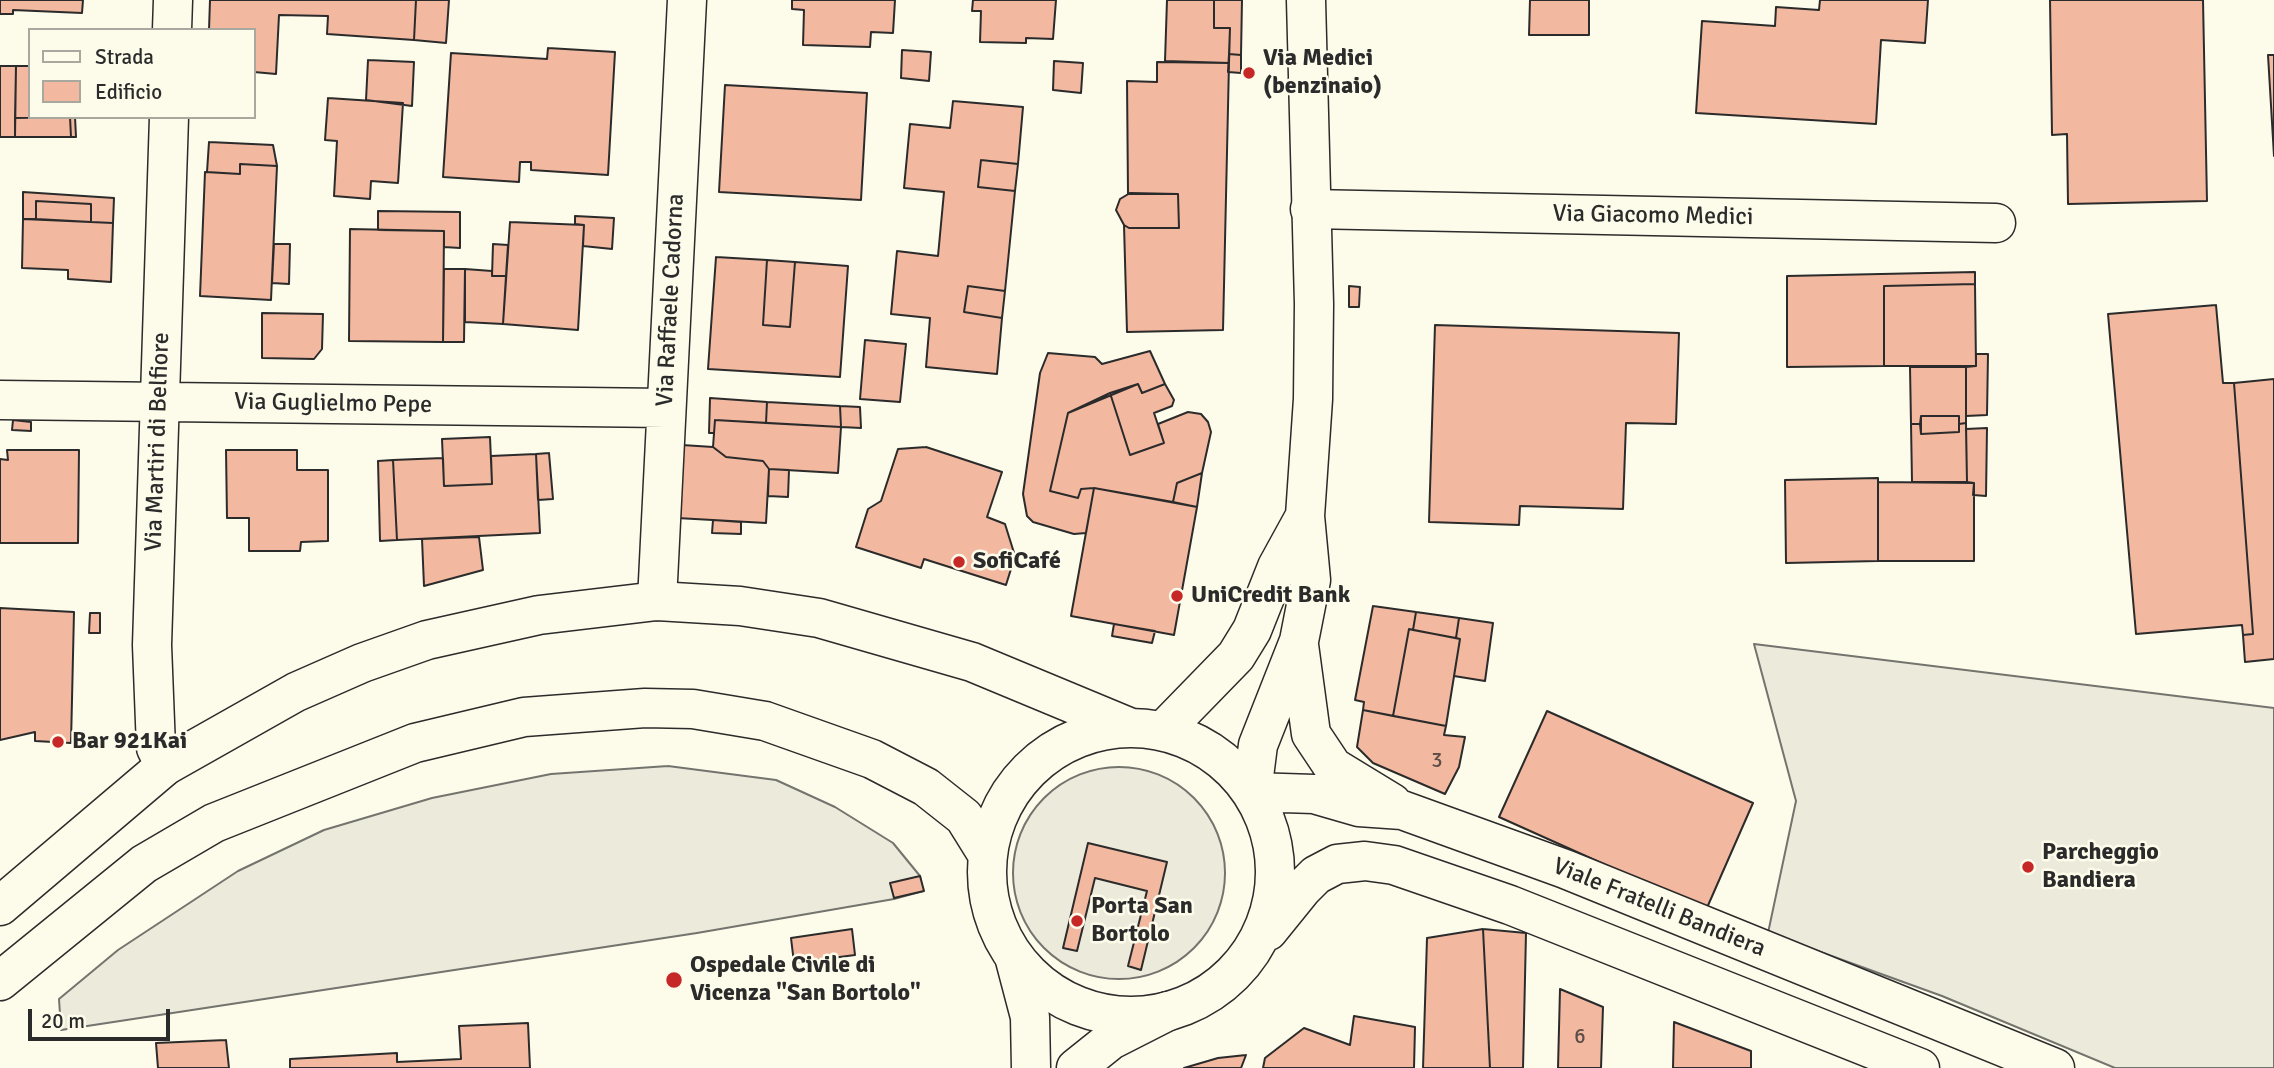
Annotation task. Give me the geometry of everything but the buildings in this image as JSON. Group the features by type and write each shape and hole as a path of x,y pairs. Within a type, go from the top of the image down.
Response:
{"main road":[{"path":"172,28 173,0"},
{"name":"Via Raffaele Cadorna","path":"657,601 687,0"},
{"path":"1252,792 1258,745 1299,641 1311,580 1305,516 1313,399 1306,0"},
{"name":"Via Martiri di Belfiore","path":"164,766 156,748 152,645 169,119"},
{"name":"Via Giacomo Medici","path":"1310,209 1996,223"},
{"name":"Via Guglielmo Pepe","path":"0,400 665,408"},
{"path":"1031,1068 1030,1017 1014,960 1000,934 987,895 986,854 995,820 1012,789 1035,763 1064,744 1097,732 1147,729 1236,656 1252,629 1277,566 1305,516"},
{"path":"0,906 164,766 296,692 362,663 427,640 539,615 657,601 740,606 819,618 894,637 972,662 1147,729 1199,745 1231,767 1252,792 1271,834 1276,873 1270,913 1256,946 1231,977 1202,998 1168,1011 1111,1040 1076,1068"},
{"path":"1299,641 1311,734 1333,767 1402,810"},
{"path":"0,981 144,864 214,823 415,743 524,717 645,708 693,709 765,720 872,759 926,787 964,817 986,854"},
{"name":"Viale Fratelli Bandiera","path":"1252,792 1314,794 1360,807 1402,810 1565,870 2054,1068"},
{"name":"Viale Fratelli Bandiera","path":"1256,946 1316,876 1337,864 1365,861 1394,866 1510,905 1920,1068"},
{"path":"1014,960 1053,994 1089,1010 1129,1016 1168,1011"}],"shaded area":[{"name":"Parcheggio Bandiera","path":"1754,644 2274,708 2274,1068 2115,1068 1942,996 1768,933 1796,801"},
{"path":"668,766 776,780 835,807 893,843 920,876 923,891 894,899 697,933 61,1030 59,999 118,950 238,871 324,830 432,798 551,774"},
{"path":"1119,767 1140,769 1159,775 1194,798 1217,833 1223,852 1223,894 1217,913 1194,948 1159,971 1140,977 1119,979 1098,977 1079,971 1044,948 1021,913 1015,894 1013,873 1015,852 1021,833 1044,798 1079,775 1098,769"}],"place":[{"name":"Via Medici (benzinaio)","path":"1249,73"},
{"name":"SofiCafé","path":"959,562"},
{"name":"UniCredit Bank","path":"1177,596"},
{"name":"Bar 921Kai","path":"58,742"},
{"name":"Parcheggio Bandiera","path":"2028,867"},
{"name":"Porta San Bortolo","path":"1077,921"},
{"name":"Ospedale Civile di Vicenza \"San Bortolo\"","path":"674,980"}]}
